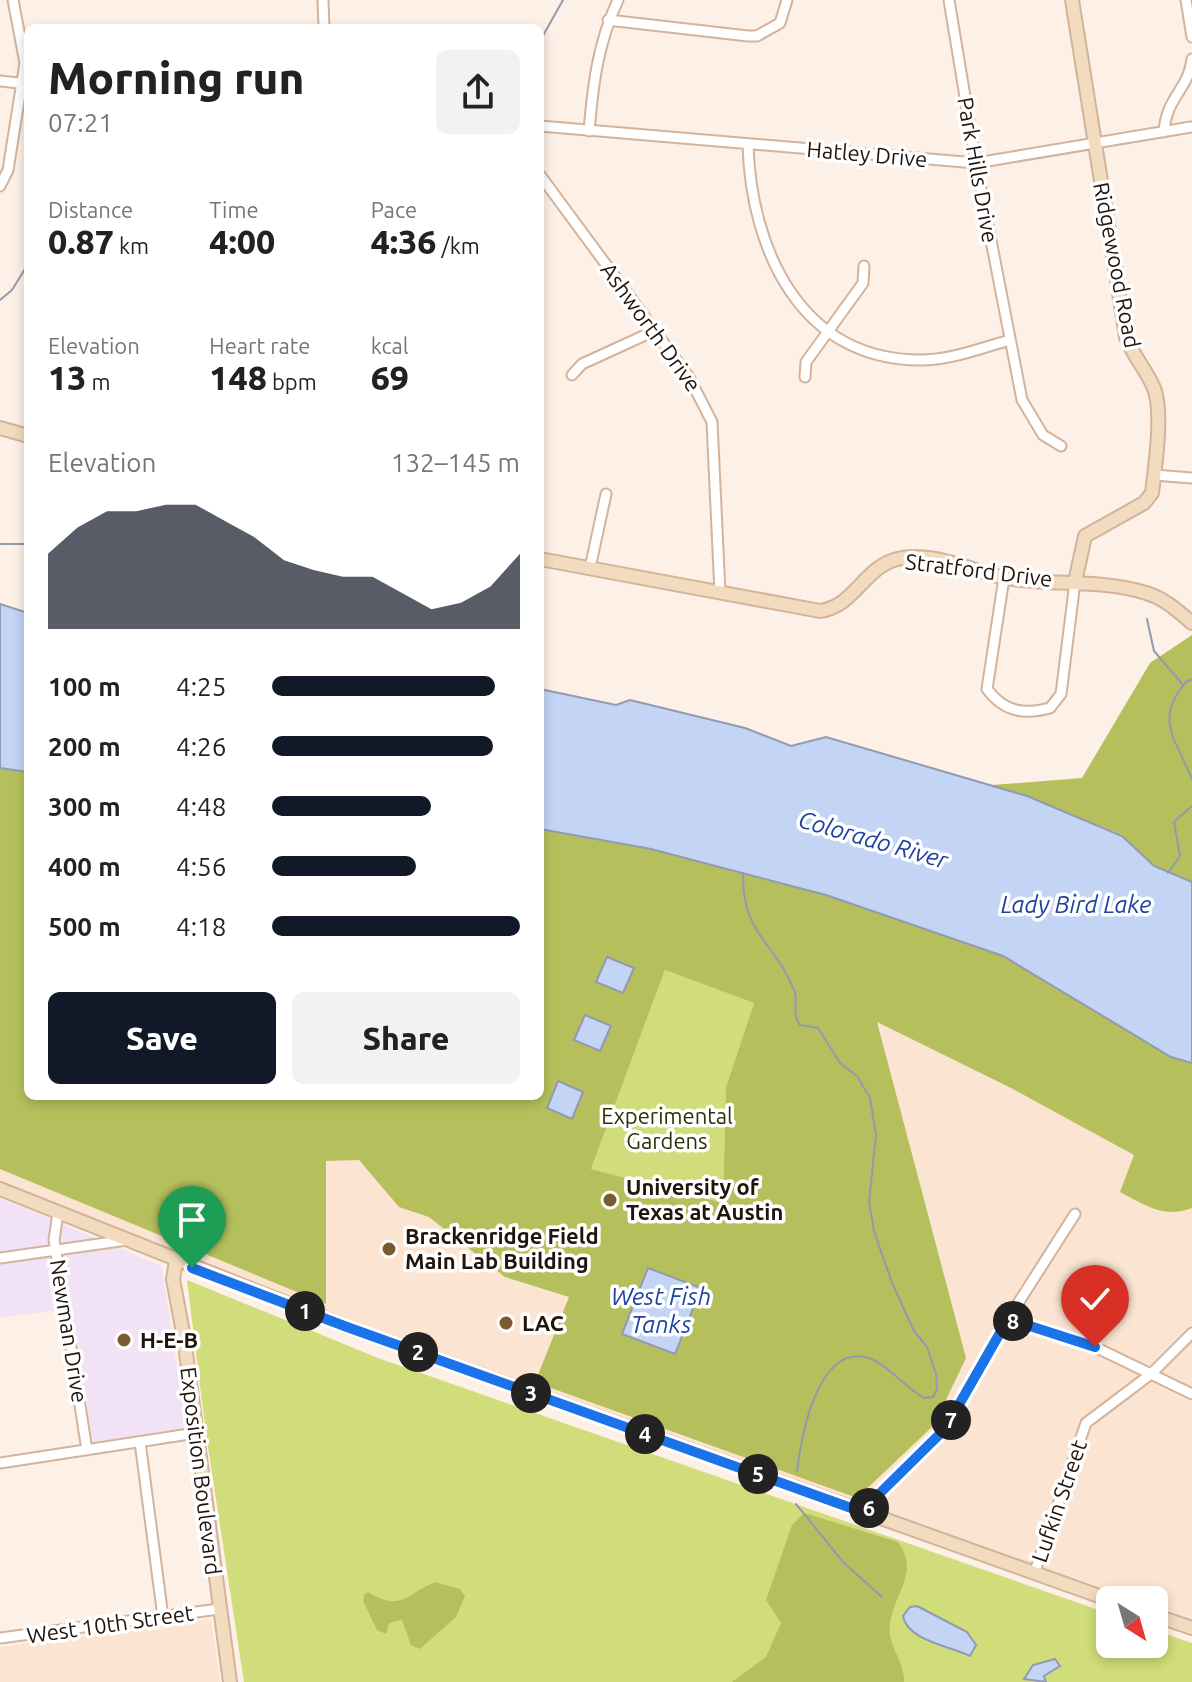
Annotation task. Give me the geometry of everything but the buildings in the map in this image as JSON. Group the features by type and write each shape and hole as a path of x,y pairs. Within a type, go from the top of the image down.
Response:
{"street":[{"path":"13,0 24,58"},
{"path":"323,0 324,24"},
{"path":"589,131 593,79 608,20 618,0"},
{"path":"608,20 757,36 780,23 787,0"},
{"name":"Park Hills Drive","path":"949,0 976,163 1010,340 1028,414 1043,435 1061,446"},
{"name":"Ridgewood Road","path":"1072,0 1126,337 1156,396 1152,493 1144,503 1085,536 1075,582"},
{"path":"1186,0 1192,37"},
{"path":"1164,132 1166,111 1187,78 1192,59"},
{"path":"0,81 24,84 8,170 0,186"},
{"name":"Hatley Drive","path":"544,126 976,163 1095,146 1191,127"},
{"path":"748,145 749,180 758,228 768,256 802,306 829,331 869,351 892,358 922,360 953,357 1010,340"},
{"name":"Ashworth Drive","path":"544,180 689,377 712,422 720,593"},
{"path":"805,377 806,362 863,283 864,266"},
{"path":"572,375 582,364 654,331"},
{"path":"0,428 24,435"},
{"path":"1154,475 1192,478"},
{"path":"590,568 606,494"},
{"name":"Stratford Drive","path":"544,560 811,611 830,610 849,597 882,565 907,557 1004,578 1075,582 1154,596 1192,623"},
{"path":"1004,578 987,689 1014,711 1050,708 1061,694 1075,582"},
{"path":"0,1189 347,1327 1096,1595"},
{"name":"Newman Drive","path":"58,1213 54,1240 87,1450"},
{"path":"865,1513 875,1498 945,1429 1008,1319 1075,1214"},
{"path":"0,1258 127,1240"},
{"name":"Exposition Boulevard","path":"176,1261 173,1279 230,1682"},
{"path":"1008,1319 1095,1347 1192,1394"},
{"name":"Lufkin Street","path":"1034,1574 1086,1423 1151,1374 1192,1333"},
{"path":"0,1463 196,1433"},
{"path":"140,1442 163,1617"},
{"name":"West 10th Street","path":"0,1638 219,1609"},
{"path":"1168,1620 1192,1628"},
{"path":"0,1631 0,1638"}],"shaded area":[{"name":"University of Texas at Austin","path":"0,768 24,1049 24,1100 544,1100 544,830 651,849 826,895 1171,1057 1192,1063 1192,1628 1168,1620 1168,1586 1096,1586 1096,1595 347,1327 0,1189"},
{"path":"0,1198 162,1266 186,1428 93,1442 72,1308 0,1318"},
{"path":"211,1619 220,1682 0,1682 0,1647"}],"green space":[{"path":"1192,635 1192,882 1154,866 1122,835 992,785 1082,778 1150,663"},
{"name":"University of Texas at Austin","path":"0,768 24,771 24,1100 544,1100 544,830 648,849 826,895 1003,956 1171,1057 1192,1063 1192,1208 1164,1211 1146,1206 1120,1192 1134,1155 1013,1089 877,1022 966,1358 934,1425 857,1498 536,1380 569,1297 505,1277 429,1217 399,1207 359,1160 326,1161 326,1304 0,1169","holes":["665,970 754,1003 726,1087 723,1203 591,1169"]},
{"name":"Experimental Gardens","path":"665,970 754,1003 726,1087 723,1204 591,1169"},
{"path":"187,1280 378,1358 1096,1609 1096,1658 1168,1658 1168,1635 1192,1643 1192,1682 244,1682 206,1434"},
{"path":"804,1513 898,1542 907,1563 906,1573 889,1630 904,1682 732,1682 766,1657 781,1623 766,1600 792,1525"},
{"path":"435,1582 460,1589 465,1596 456,1617 420,1649 411,1645 402,1620 389,1623 386,1634 377,1630 363,1601 364,1595 368,1592 379,1598 397,1601"}],"water":[{"path":"0,604 24,612 24,771 0,768"},
{"name":"Lady Bird Lake","path":"544,690 616,705 630,700 745,728 791,746 826,737 1027,796 1122,836 1154,866 1192,882 1192,1063 1171,1057 1003,956 826,895 651,849 544,830"},
{"path":"607,957 634,968 623,993 596,982"},
{"path":"585,1015 611,1026 600,1051 574,1040"},
{"path":"558,1081 583,1092 572,1119 547,1108"},
{"name":"West Fish Tanks","path":"648,1268 701,1288 675,1354 622,1334"},
{"path":"917,1606 967,1632 976,1645 970,1656 913,1632 903,1616 910,1607"},
{"path":"1055,1659 1060,1666 1044,1676 1046,1682 1024,1679 1033,1665"}],"waterway":[{"path":"544,34 563,0"},
{"path":"0,300 12,290 24,270"},
{"path":"0,544 24,544"},
{"path":"1147,619 1154,651 1183,685"},
{"path":"1192,680 1187,681 1177,694 1169,718 1174,740 1192,779"},
{"path":"1168,873 1180,856 1174,822 1192,806"},
{"path":"743,873 744,894 753,924 794,990 797,1021 800,1025 818,1028 840,1063 857,1076 870,1098 876,1135 869,1202 874,1231 892,1283 914,1331 927,1347 936,1374 937,1389 933,1397 924,1398 869,1358 851,1357 836,1364 815,1396 797,1471"},
{"path":"796,1504 844,1563 882,1597"}],"place":[{"name":"University of Texas at Austin","path":"610,1200"},
{"name":"Brackenridge Field Main Lab Building","path":"389,1249"},
{"name":"LAC","path":"506,1323"},
{"name":"H-E-B","path":"124,1340"}],"route":[{"path":"192,1268 347,1327 865,1513 875,1498 945,1429 1008,1319 1095,1347"}],"water label":[{"name":"Colorado River","path":"873,840"}]}
